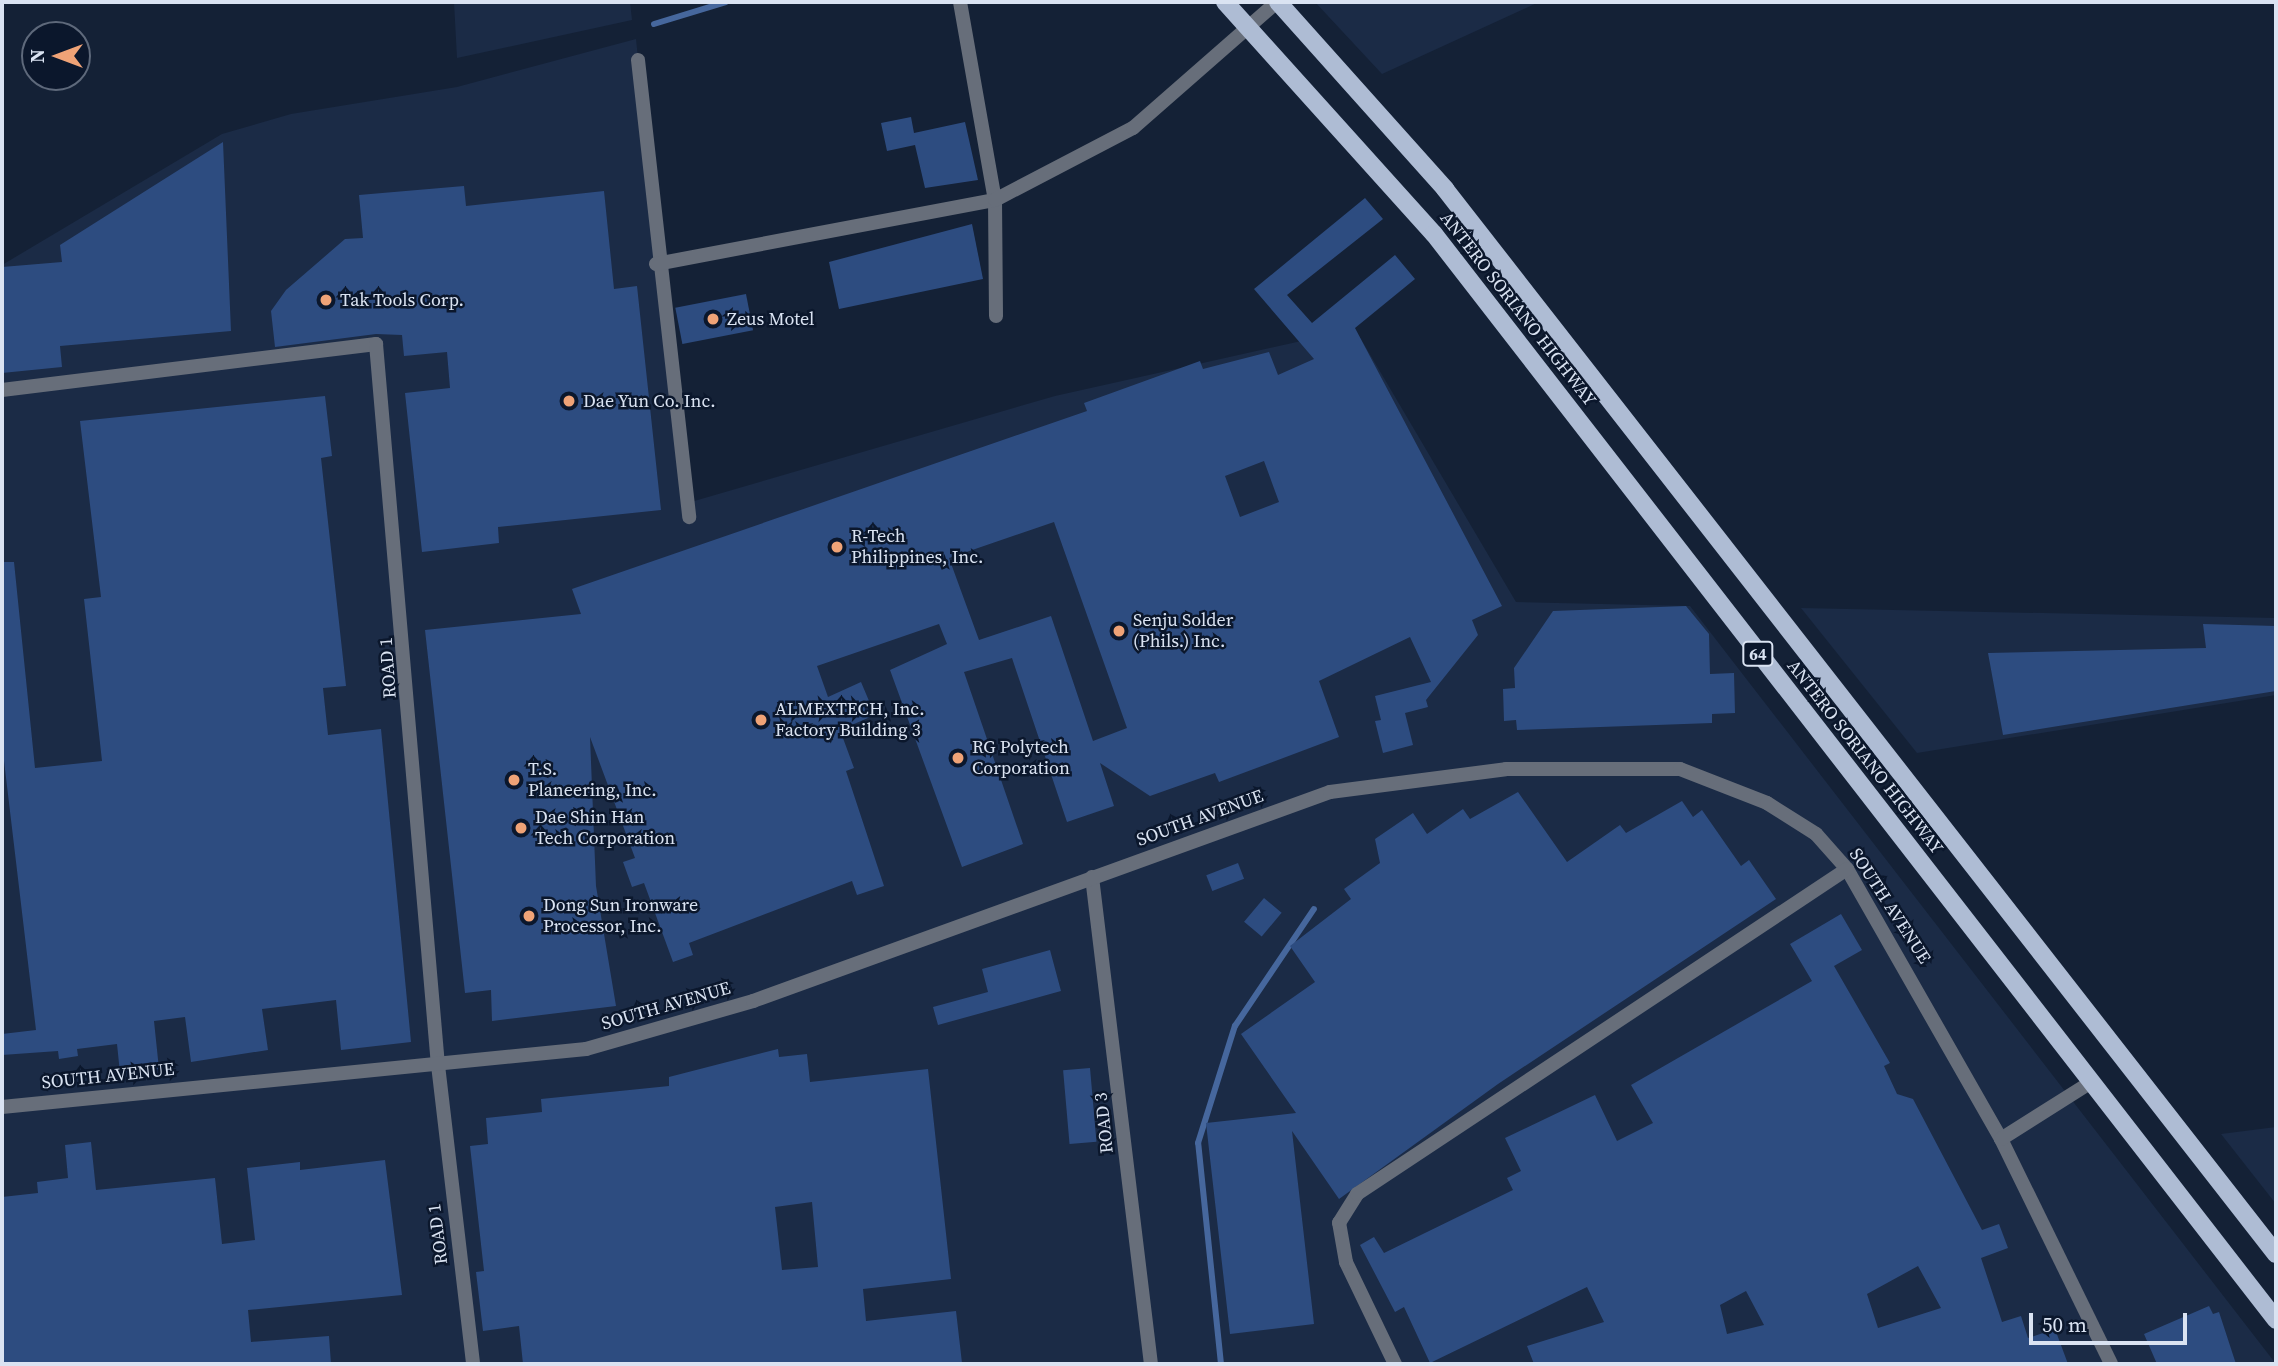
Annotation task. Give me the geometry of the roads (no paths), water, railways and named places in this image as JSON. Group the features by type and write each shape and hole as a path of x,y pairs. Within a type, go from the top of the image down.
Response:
{"main road":[{"name":"ANTERO SORIANO HIGHWAY","path":"1225,2 1434,234 2276,1320"},
{"name":"ANTERO SORIANO HIGHWAY","path":"1277,2 1445,189 2276,1254"}],"street":[{"path":"960,2 995,200 996,316"},
{"path":"656,264 995,200 1133,128 1251,28 1277,2"},
{"path":"638,60 656,264 688,517"},
{"name":"ROAD 1","path":"2,390 376,344 438,1065 473,1364"},
{"name":"SOUTH AVENUE","path":"2,1107 438,1065 597,1046 754,1001 1329,792 1506,769 1680,769 1767,803 1816,834 1847,869 2001,1139 2086,1301 2111,1364"},
{"path":"1395,1364 1346,1262 1339,1223 1357,1194 1847,869"},
{"name":"ROAD 3","path":"1093,877 1151,1364"},
{"path":"2001,1139 2091,1082"}],"waterway":[{"path":"654,24 726,2"},
{"path":"1221,1364 1198,1143 1235,1026 1314,909"}],"place":[{"name":"Tak Tools Corp.","path":"326,300"},
{"name":"Zeus Motel","path":"713,319"},
{"name":"Dae Yun Co. Inc.","path":"569,401"},
{"name":"R-Tech Philippines, Inc.","path":"837,547"},
{"name":"Senju Solder (Phils.) Inc.","path":"1119,631"},
{"name":"ALMEXTECH, Inc. Factory Building 3","path":"761,720"},
{"name":"RG Polytech Corporation","path":"958,758"},
{"name":"T.S. Planeering, Inc.","path":"514,780"},
{"name":"Dae Shin Han Tech Corporation","path":"521,828"},
{"name":"Dong Sun Ironware Processor, Inc.","path":"529,916"}]}
